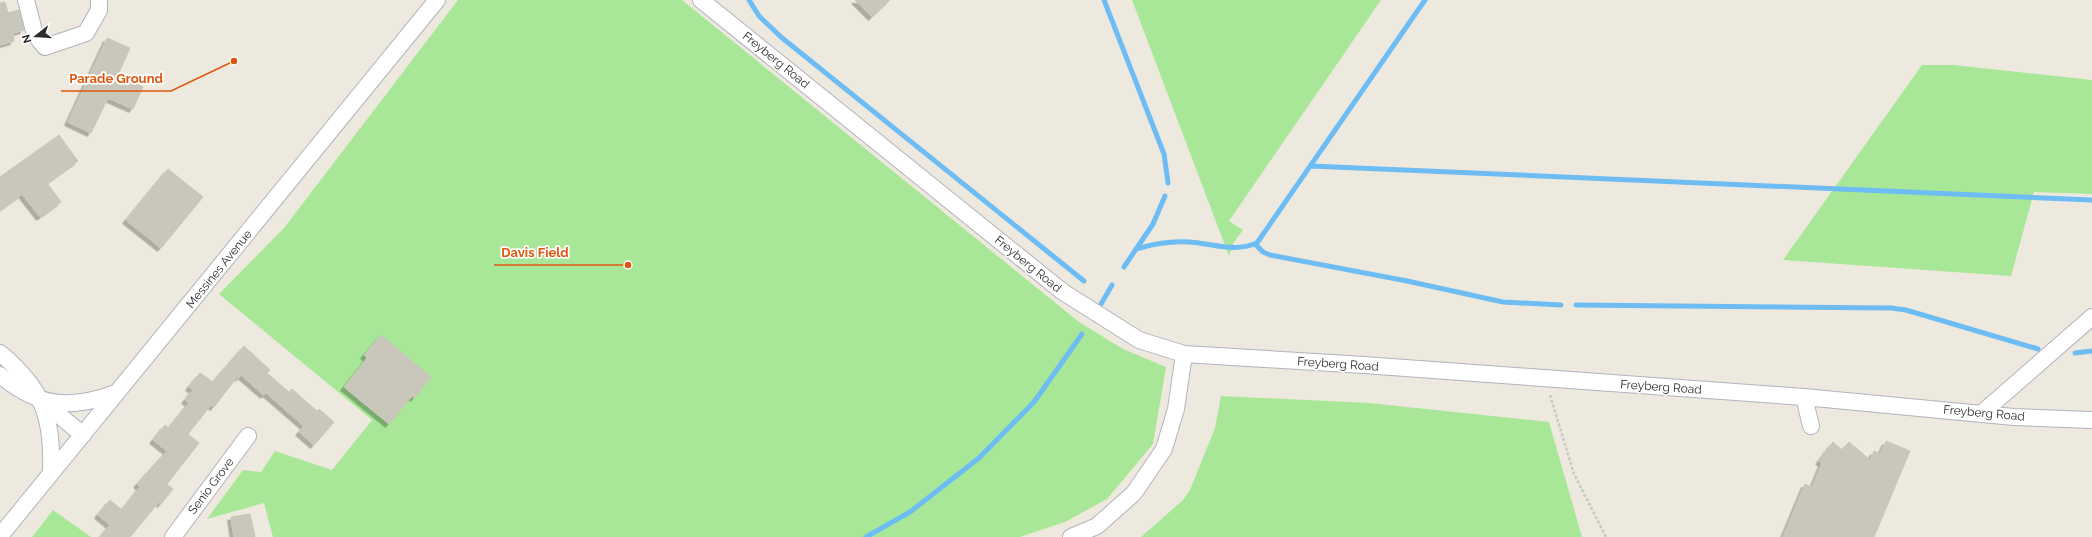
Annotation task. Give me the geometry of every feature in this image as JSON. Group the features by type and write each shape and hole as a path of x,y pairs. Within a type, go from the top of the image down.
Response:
{"street":[{"path":"26,0 35,35 45,47 86,33 100,10 99,0"},
{"name":"Messines Avenue","path":"0,536 437,0"},
{"name":"Freyberg Road","path":"701,0 1063,292 1139,340 1184,354 1379,366 1804,397 1982,413 2092,420"},
{"path":"1982,413 2092,318"},
{"path":"0,354 25,376 40,399 83,435"},
{"path":"1071,537 1097,526 1134,493 1164,449 1176,409 1184,354"},
{"path":"0,375 19,390 40,399 74,404 90,402 116,393"},
{"path":"1804,397 1811,426"},
{"path":"40,399 50,438 51,472"},
{"name":"Senio Grove","path":"173,537 248,436"}],"path":[{"path":"1545,379 1574,474 1606,537"}],"green space":[{"path":"458,0 682,0 1079,322 1123,349 1166,367 1153,444 1107,499 1065,522 1020,537 273,537 264,503 207,519 243,470 261,472 275,451 332,470 372,420 219,294 284,228"},
{"path":"1132,0 1381,0 1229,221 1243,230 1234,242 1229,256"},
{"path":"1922,65 1954,65 2092,80 2092,194 2034,192 2011,276 1783,260"},
{"path":"1221,396 1369,403 1549,422 1582,537 1141,537 1183,500 1190,490 1215,428"},
{"path":"53,510 91,537 32,537"}],"building":[{"path":"855,0 890,0 872,17"},
{"path":"5,2 8,13 19,10 24,30 13,33 14,41 0,45 0,3"},
{"path":"107,38 130,48 118,75 143,87 133,109 108,98 91,133 68,122"},
{"path":"59,135 78,161 47,183 61,202 40,217 22,194 0,210 0,177"},
{"path":"168,169 203,197 161,248 126,220"},
{"path":"381,335 431,377 414,398 412,396 389,424 344,387 367,358 364,355"},
{"path":"244,346 270,370 267,373 289,392 292,389 317,411 319,409 334,422 314,445 299,432 304,426 266,393 264,395 241,375 239,378 237,377 214,407 211,405 188,434 199,443 167,484 173,489 161,504 159,502 130,537 100,537 110,525 98,515 110,500 122,510 140,487 137,484 167,451 153,440 165,425 169,428 189,403 185,400 193,390 189,387 200,373 213,382"},
{"path":"1886,441 1910,451 1874,537 1783,537 1805,484 1812,487 1822,463 1819,461 1833,442 1842,450 1849,442 1870,460 1874,451 1880,454"},
{"path":"250,514 255,537 234,537 231,517"}],"waterway":[{"path":"749,0 759,16 781,37 1084,281"},
{"path":"1104,0 1164,154 1168,183"},
{"path":"1136,249 1168,242 1188,242 1222,247 1248,246 1257,243 1425,0"},
{"path":"1311,166 2092,200"},
{"path":"1124,267 1153,224 1165,196"},
{"path":"1255,244 1263,252 1270,255 1407,281 1503,302 1561,305"},
{"path":"1101,304 1112,285"},
{"path":"1576,305 1891,308 1906,310 2038,349"},
{"path":"866,537 910,512 979,458 1034,402 1082,334"},
{"path":"2075,353 2092,351"}],"place":[{"name":"Parade Ground","path":"234,61"},
{"name":"Davis Field","path":"628,265"}]}
